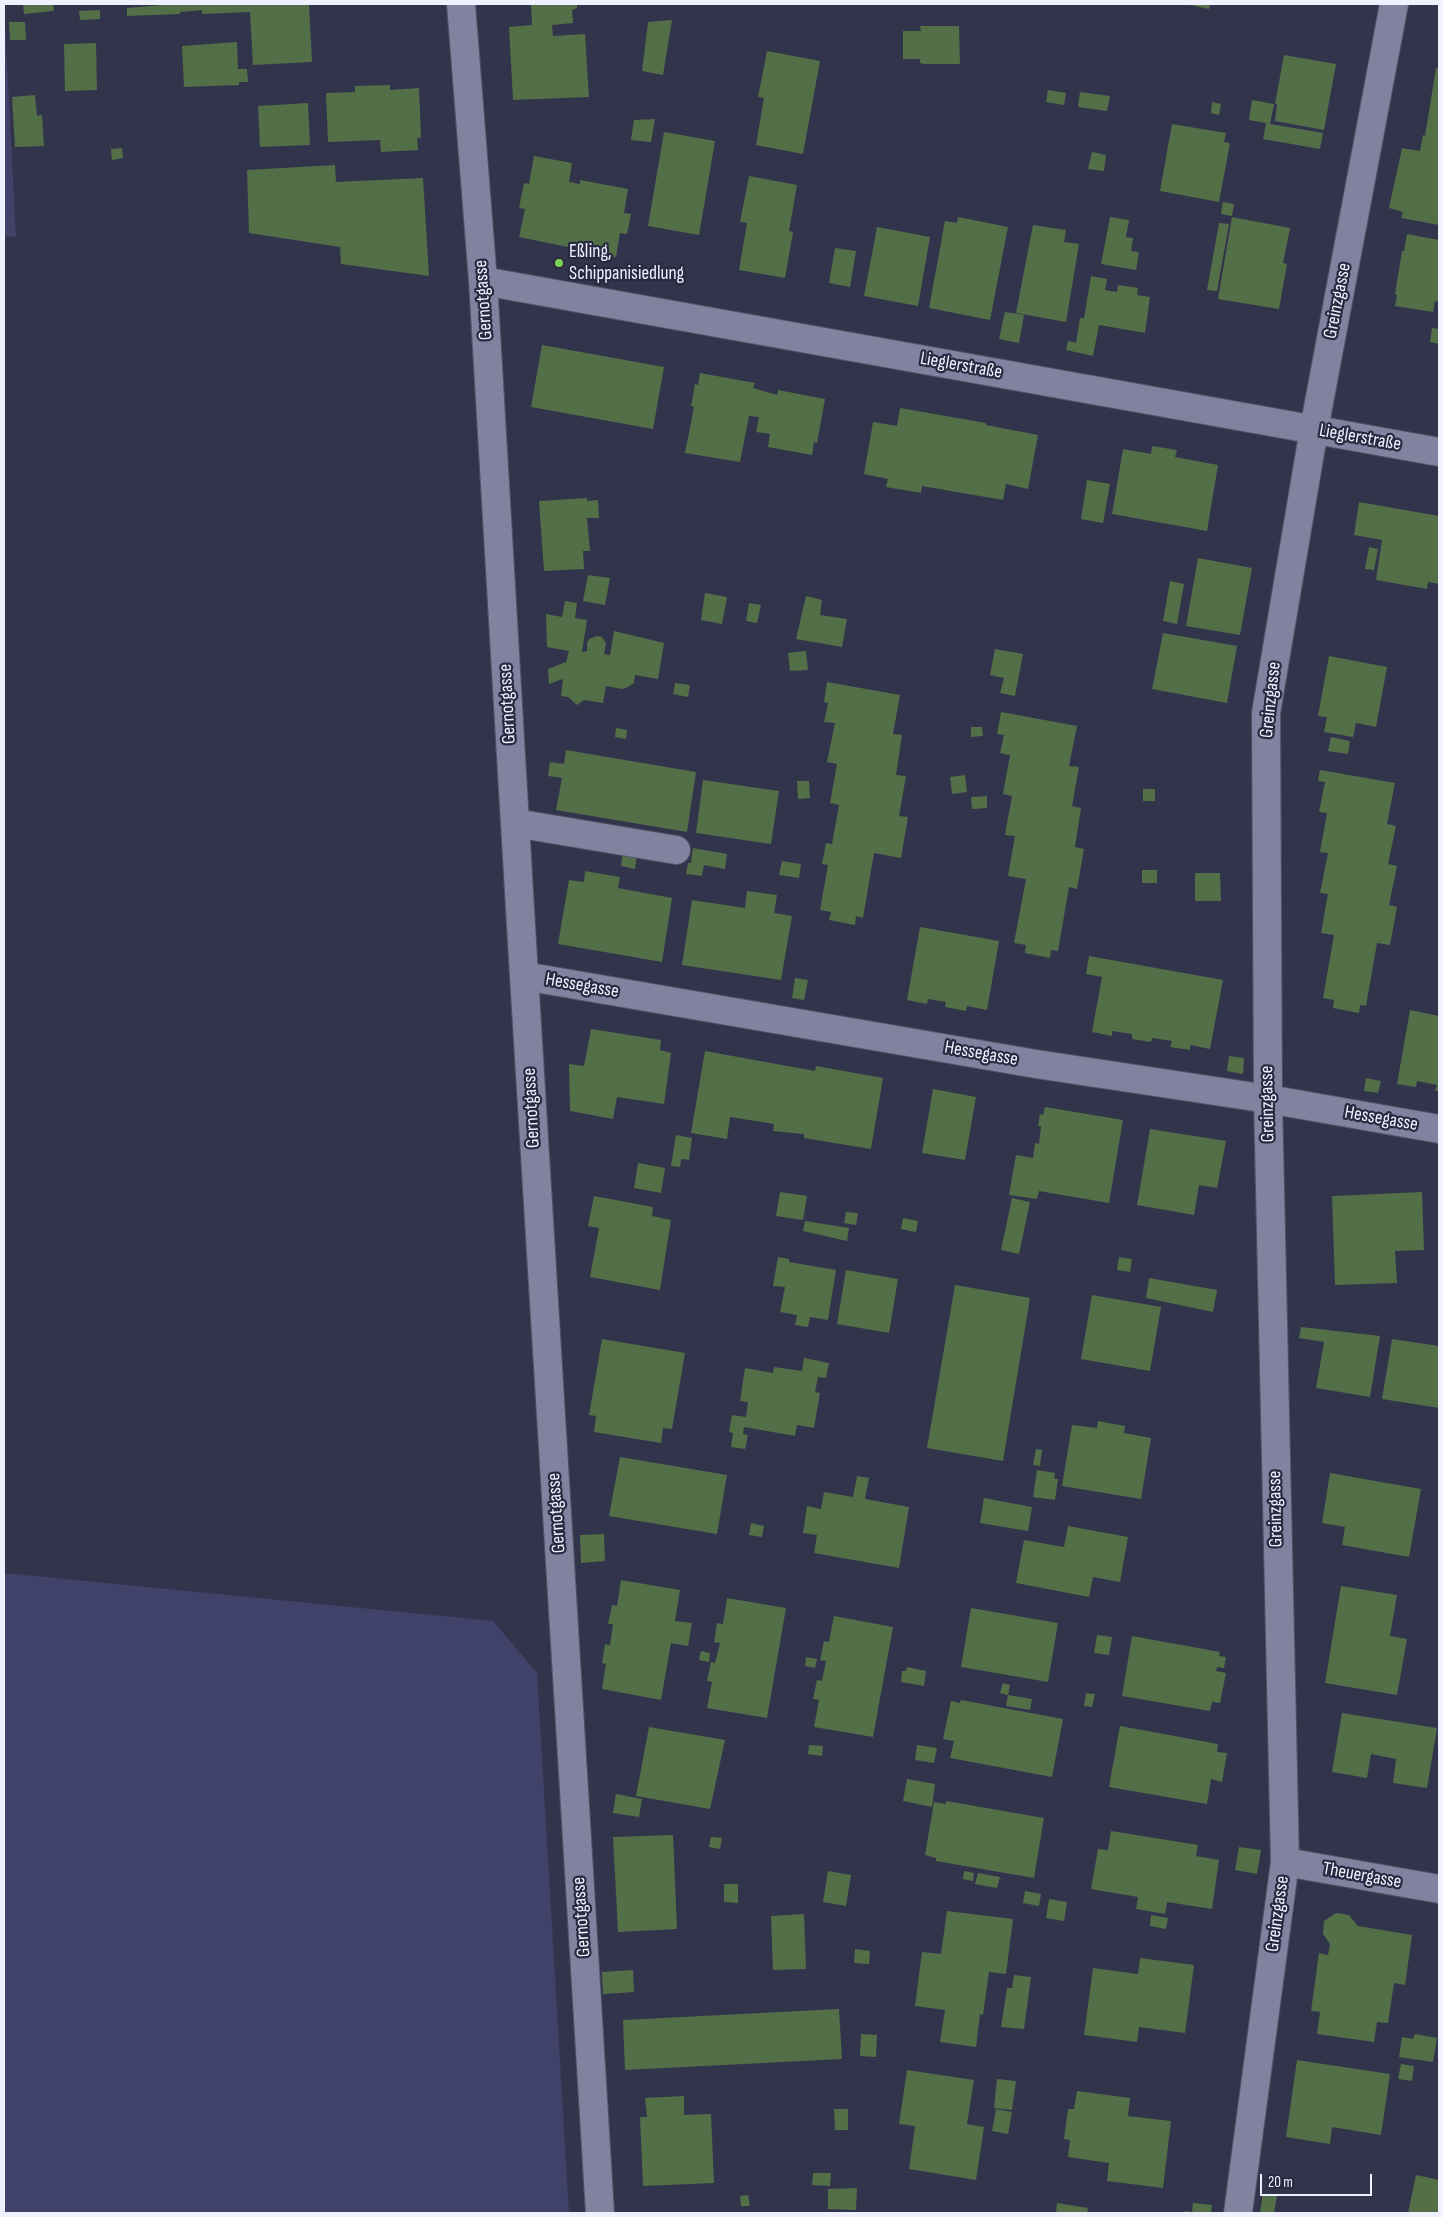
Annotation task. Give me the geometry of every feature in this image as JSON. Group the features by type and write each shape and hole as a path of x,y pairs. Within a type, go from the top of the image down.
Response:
{"street":[{"name":"Gernotgasse","path":"461,4 484,281 524,976 600,2213"},
{"name":"Greinzgasse","path":"1238,2213 1285,1862 1268,1099 1266,713 1314,429 1394,4"},
{"name":"Lieglerstraße","path":"484,281 1439,452"},
{"path":"515,823 676,850"},
{"name":"Hessegasse","path":"524,976 1036,1064 1268,1099 1439,1129"},
{"name":"Theuergasse","path":"1285,1862 1439,1889"}],"shaded area":[{"path":"4,6 16,237 4,236"},
{"path":"4,1573 493,1621 537,1673 569,2213 4,2213"}],"building":[{"path":"23,4 53,4 54,11 24,14"},
{"path":"175,4 309,4 312,62 253,65 250,12 202,14 202,10 180,12 180,14 127,16 127,8"},
{"path":"531,4 577,4 577,8 572,10 573,23 552,25 553,36 585,34 589,97 513,100 509,27 532,25"},
{"path":"1185,4 1210,4 1209,9"},
{"path":"100,10 100,19 80,20 79,11"},
{"path":"672,20 663,75 642,71 648,22"},
{"path":"9,22 25,22 26,40 10,40"},
{"path":"920,26 959,26 960,64 924,64 920,63 920,59 903,59 903,31 921,31"},
{"path":"237,42 238,69 247,69 248,82 239,82 239,85 184,87 182,46"},
{"path":"96,43 97,90 65,91 64,44"},
{"path":"767,51 820,61 803,154 756,145 764,98 758,97"},
{"path":"1284,55 1336,64 1324,130 1275,121 1277,104 1275,104"},
{"path":"1436,68 1439,68 1439,225 1401,218 1403,212 1389,208 1402,148 1420,151 1423,135 1425,136"},
{"path":"390,85 390,90 419,88 421,138 417,138 418,150 381,152 380,140 328,142 326,93 355,92 355,86"},
{"path":"1048,90 1066,93 1064,105 1046,102"},
{"path":"1080,92 1110,96 1107,111 1078,107"},
{"path":"35,95 37,116 42,115 44,146 15,147 12,97"},
{"path":"1252,100 1274,104 1270,124 1323,133 1320,149 1263,139 1266,123 1249,120"},
{"path":"1212,102 1221,104 1219,115 1211,113"},
{"path":"308,103 310,145 260,147 258,106"},
{"path":"655,119 651,142 631,140 634,120"},
{"path":"1172,124 1226,133 1224,142 1230,143 1219,202 1160,191"},
{"path":"664,132 715,141 699,235 648,226"},
{"path":"122,148 123,158 112,160 111,149"},
{"path":"1092,152 1106,155 1104,171 1088,169"},
{"path":"534,156 572,163 569,182 580,184 580,180 628,189 624,213 631,214 627,234 620,233 616,257 519,237 525,209 519,208 524,183 529,184"},
{"path":"335,165 336,182 423,178 429,276 341,264 340,247 249,233 247,170"},
{"path":"749,176 797,185 789,231 793,232 785,278 739,270 747,223 740,222"},
{"path":"1223,202 1234,204 1232,216 1221,214"},
{"path":"958,217 1008,227 990,320 929,308 945,221 957,223"},
{"path":"1110,217 1129,220 1126,237 1133,238 1131,251 1139,252 1136,270 1101,264"},
{"path":"1232,217 1290,228 1283,263 1287,264 1279,309 1218,299"},
{"path":"1219,223 1229,224 1217,291 1207,290"},
{"path":"1033,225 1066,230 1064,242 1079,244 1066,322 1016,313"},
{"path":"877,227 930,237 918,306 864,296"},
{"path":"1407,234 1439,240 1439,302 1435,301 1433,312 1395,306 1397,295 1395,294 1402,251 1404,251"},
{"path":"835,248 856,251 850,287 829,283"},
{"path":"1091,276 1107,279 1105,290 1117,292 1118,285 1138,288 1137,295 1150,297 1145,333 1099,325 1093,356 1066,350 1068,341 1076,343 1080,318 1084,318"},
{"path":"1005,312 1024,315 1019,343 999,339"},
{"path":"1432,328 1439,329 1439,344 1430,342"},
{"path":"542,345 664,367 653,429 531,407"},
{"path":"700,373 755,383 753,388 777,395 778,390 825,399 817,443 814,442 812,455 768,447 770,434 756,432 759,417 749,416 740,462 685,453 694,407 691,406 695,384 698,385"},
{"path":"900,408 986,423 986,425 1038,435 1028,489 1006,484 1003,500 922,486 921,493 886,487 888,479 864,474 873,422 897,426"},
{"path":"1152,446 1177,450 1175,457 1218,465 1207,531 1112,514 1123,449 1151,454"},
{"path":"1087,480 1110,484 1103,523 1081,519"},
{"path":"587,498 587,501 598,500 599,518 587,518 590,551 583,551 584,569 544,571 539,501"},
{"path":"1359,502 1439,516 1439,584 1428,582 1427,589 1376,580 1382,540 1354,535"},
{"path":"1369,547 1378,549 1374,570 1365,569"},
{"path":"1198,558 1252,568 1240,635 1186,626"},
{"path":"588,575 610,578 605,605 583,601"},
{"path":"1170,581 1184,584 1177,624 1163,621"},
{"path":"705,593 727,597 722,624 701,620"},
{"path":"806,596 822,600 820,615 847,619 842,647 796,639"},
{"path":"565,601 577,603 575,618 587,620 582,652 587,651 589,639 597,636 602,637 606,643 604,654 610,655 614,631 664,643 658,679 635,675 634,683 628,687 622,689 606,686 603,703 584,700 577,705 568,697 561,696 563,679 549,684 548,669 566,662 569,651 547,647 546,614 562,617"},
{"path":"749,603 761,605 757,623 746,621"},
{"path":"1163,633 1237,646 1227,703 1152,689"},
{"path":"995,649 1023,654 1015,696 1000,693 1004,678 990,675"},
{"path":"806,651 808,670 790,671 788,653"},
{"path":"1329,656 1387,667 1376,727 1356,723 1353,737 1324,732 1327,717 1318,716"},
{"path":"827,682 900,695 893,734 902,735 896,775 906,776 899,816 908,817 901,858 874,853 863,918 856,916 855,925 829,920 831,912 820,910 828,865 822,864 826,843 832,844 839,805 830,803 837,764 827,762 835,723 824,722 828,703 824,702"},
{"path":"675,683 690,685 688,697 673,694"},
{"path":"1001,712 1077,726 1069,766 1079,767 1072,806 1081,808 1075,847 1084,849 1077,889 1069,887 1058,951 1051,950 1050,958 1025,953 1026,945 1014,943 1026,879 1008,876 1015,836 1005,835 1012,796 1003,794 1010,755 1000,753 1004,735 997,734"},
{"path":"971,727 982,727 983,736 971,737"},
{"path":"616,728 627,730 626,739 615,737"},
{"path":"1331,737 1350,741 1348,754 1328,751"},
{"path":"566,750 696,772 687,832 556,810 562,778 548,776 550,762 564,764"},
{"path":"1320,770 1395,783 1387,824 1396,826 1388,864 1397,866 1389,905 1397,907 1390,945 1377,943 1366,1006 1360,1005 1359,1013 1333,1008 1334,1000 1323,998 1334,935 1321,933 1328,894 1320,893 1328,853 1320,852 1327,813 1319,812 1325,782 1318,781"},
{"path":"965,775 967,792 952,794 950,777"},
{"path":"703,780 779,791 771,844 696,833"},
{"path":"797,781 809,781 810,798 798,799"},
{"path":"1143,789 1155,789 1155,801 1143,801"},
{"path":"987,796 987,808 972,809 971,797"},
{"path":"693,848 727,854 725,869 704,865 702,876 686,874 688,863 691,863"},
{"path":"623,852 637,854 635,869 621,866"},
{"path":"782,861 801,864 799,878 779,875"},
{"path":"1142,870 1157,870 1157,883 1142,883"},
{"path":"585,871 620,877 618,888 672,898 662,962 558,944 569,880 584,882"},
{"path":"1195,873 1220,873 1221,901 1195,901"},
{"path":"747,891 777,895 774,913 792,916 781,980 682,965 692,900 745,908"},
{"path":"920,927 999,941 987,1010 967,1006 966,1011 945,1007 946,1002 928,999 927,1004 907,1000"},
{"path":"1089,956 1223,980 1210,1049 1190,1045 1190,1050 1170,1047 1172,1041 1152,1038 1151,1042 1132,1039 1132,1034 1112,1031 1112,1036 1092,1032 1102,977 1086,974"},
{"path":"795,978 808,980 804,1000 792,998"},
{"path":"1410,1010 1439,1016 1439,1091 1435,1091 1437,1085 1417,1081 1416,1087 1397,1084"},
{"path":"591,1029 661,1040 660,1050 671,1053 664,1104 617,1097 613,1119 570,1111 569,1064 584,1066"},
{"path":"705,1051 815,1071 816,1066 883,1078 871,1149 804,1138 804,1134 773,1131 774,1124 730,1117 727,1139 691,1133"},
{"path":"1229,1056 1244,1058 1243,1074 1227,1071"},
{"path":"1366,1078 1381,1081 1378,1093 1364,1091"},
{"path":"933,1089 976,1097 965,1160 922,1153"},
{"path":"1045,1107 1123,1120 1109,1203 1039,1191 1037,1199 1009,1195 1016,1155 1033,1158 1035,1143 1039,1144 1041,1126 1038,1126 1040,1114 1043,1115"},
{"path":"1150,1129 1226,1141 1217,1188 1199,1185 1194,1215 1137,1205"},
{"path":"676,1135 692,1138 689,1160 681,1159 680,1167 671,1166"},
{"path":"638,1163 665,1168 661,1193 634,1188"},
{"path":"780,1192 807,1196 803,1220 776,1216"},
{"path":"1422,1192 1424,1250 1395,1251 1397,1283 1335,1285 1332,1196"},
{"path":"594,1196 653,1207 652,1216 671,1220 660,1290 590,1277 599,1228 588,1226"},
{"path":"1012,1198 1030,1202 1019,1254 1001,1250"},
{"path":"846,1212 858,1213 856,1225 844,1223"},
{"path":"903,1218 918,1221 916,1232 901,1229"},
{"path":"805,1221 849,1228 847,1241 803,1231"},
{"path":"778,1257 789,1259 789,1262 836,1270 828,1320 810,1317 808,1327 795,1325 797,1315 780,1312 785,1287 773,1286"},
{"path":"1119,1257 1132,1259 1130,1272 1117,1270"},
{"path":"846,1270 898,1279 889,1333 837,1324"},
{"path":"1149,1278 1217,1290 1213,1312 1146,1298"},
{"path":"955,1285 1030,1298 1003,1461 927,1448"},
{"path":"1092,1295 1161,1307 1150,1371 1081,1359"},
{"path":"1301,1327 1380,1336 1370,1397 1316,1388 1324,1342 1299,1338"},
{"path":"602,1339 685,1353 672,1429 663,1428 661,1443 594,1432 596,1416 589,1415"},
{"path":"1392,1339 1439,1346 1439,1408 1382,1399"},
{"path":"804,1358 829,1363 826,1378 818,1377 815,1392 820,1393 814,1428 797,1425 795,1436 744,1427 743,1434 748,1435 745,1449 731,1447 733,1433 729,1432 732,1415 746,1417 748,1402 740,1401 745,1368 773,1373 774,1367 802,1371"},
{"path":"1098,1421 1125,1426 1124,1433 1151,1438 1141,1499 1062,1486 1072,1425 1097,1428"},
{"path":"1036,1449 1042,1450 1040,1466 1033,1465"},
{"path":"620,1457 727,1475 717,1534 609,1516"},
{"path":"1037,1470 1055,1473 1054,1479 1058,1479 1055,1500 1033,1497"},
{"path":"1330,1473 1421,1489 1409,1557 1342,1545 1345,1527 1322,1523"},
{"path":"857,1476 869,1478 865,1499 909,1507 899,1568 814,1553 817,1535 803,1533 807,1506 821,1509 824,1492 853,1497"},
{"path":"984,1498 1032,1507 1028,1531 980,1523"},
{"path":"751,1523 764,1526 762,1537 749,1535"},
{"path":"1068,1526 1128,1537 1120,1582 1093,1577 1089,1597 1016,1583 1024,1540 1064,1547"},
{"path":"604,1534 605,1561 581,1563 580,1535"},
{"path":"621,1580 680,1590 675,1621 692,1623 688,1646 671,1643 661,1700 602,1689 606,1664 602,1663 605,1644 610,1645 613,1624 608,1624 612,1605 617,1606"},
{"path":"1341,1586 1397,1595 1390,1636 1407,1639 1397,1695 1325,1683"},
{"path":"727,1598 786,1608 767,1718 707,1708 712,1682 707,1681 711,1662 715,1663 720,1643 714,1642 717,1623 723,1624"},
{"path":"971,1608 1058,1623 1048,1682 961,1667"},
{"path":"834,1616 893,1627 873,1737 814,1727 819,1700 813,1699 817,1680 822,1681 826,1661 820,1660 824,1641 829,1642"},
{"path":"1097,1635 1112,1637 1109,1655 1094,1653"},
{"path":"1132,1636 1220,1652 1219,1656 1226,1657 1224,1668 1217,1667 1216,1671 1226,1673 1220,1703 1212,1702 1210,1711 1122,1696"},
{"path":"701,1651 710,1653 709,1662 699,1660"},
{"path":"806,1657 817,1659 815,1668 805,1666"},
{"path":"907,1667 926,1671 924,1686 901,1682 902,1671 906,1671"},
{"path":"1003,1683 1010,1685 1008,1695 1000,1693"},
{"path":"1086,1693 1095,1694 1092,1707 1084,1706"},
{"path":"1008,1695 1032,1699 1030,1710 1006,1706"},
{"path":"961,1700 1063,1719 1052,1777 950,1758 954,1741 943,1739 951,1701 960,1703"},
{"path":"1342,1713 1437,1728 1427,1788 1393,1783 1396,1759 1371,1754 1367,1778 1332,1772"},
{"path":"1120,1726 1218,1744 1217,1752 1227,1753 1222,1782 1211,1779 1207,1804 1109,1787"},
{"path":"649,1727 725,1740 710,1809 636,1796"},
{"path":"809,1745 823,1746 822,1756 808,1754"},
{"path":"917,1745 937,1748 934,1763 915,1760"},
{"path":"907,1779 935,1784 932,1807 903,1801"},
{"path":"616,1794 642,1799 639,1817 613,1813"},
{"path":"946,1801 1044,1818 1034,1878 936,1861 936,1858 925,1855 934,1802 946,1804"},
{"path":"1111,1831 1198,1845 1196,1856 1219,1860 1212,1909 1167,1902 1165,1914 1136,1909 1138,1897 1091,1889 1098,1849 1108,1850"},
{"path":"673,1835 677,1929 618,1932 613,1837"},
{"path":"711,1837 722,1838 720,1849 709,1847"},
{"path":"1239,1847 1261,1850 1257,1874 1235,1870"},
{"path":"828,1871 851,1875 846,1906 823,1902"},
{"path":"964,1871 974,1873 973,1881 963,1879"},
{"path":"978,1873 1000,1877 997,1888 975,1884"},
{"path":"724,1884 738,1884 738,1903 724,1902"},
{"path":"1025,1891 1041,1894 1039,1906 1023,1903"},
{"path":"1049,1899 1067,1902 1064,1921 1046,1918"},
{"path":"947,1911 1013,1919 1006,1974 989,1972 983,2015 980,2014 976,2047 940,2042 945,2010 915,2006 922,1952 941,1954"},
{"path":"1336,1913 1349,1915 1358,1926 1412,1935 1405,1985 1394,1983 1388,2023 1377,2022 1374,2042 1317,2034 1320,2012 1311,2011 1319,1953 1328,1955 1330,1944 1323,1934 1324,1921"},
{"path":"804,1914 806,1969 773,1970 771,1916"},
{"path":"1151,1915 1168,1918 1166,1929 1150,1926"},
{"path":"855,1949 870,1951 869,1964 854,1963"},
{"path":"1140,1958 1194,1965 1185,2033 1139,2027 1137,2042 1084,2035 1093,1968 1138,1974"},
{"path":"633,1970 634,1992 603,1994 602,1972"},
{"path":"1014,1975 1031,1977 1024,2029 1001,2027 1007,1988 1012,1988"},
{"path":"839,2009 842,2059 625,2070 623,2020"},
{"path":"861,2034 877,2035 876,2057 860,2056"},
{"path":"1415,2034 1437,2038 1433,2062 1399,2057 1402,2037 1413,2039"},
{"path":"1297,2060 1390,2074 1381,2135 1332,2127 1330,2144 1286,2137"},
{"path":"1401,2064 1414,2066 1412,2081 1398,2079"},
{"path":"907,2070 974,2080 967,2124 984,2127 976,2180 909,2169 915,2126 899,2124"},
{"path":"997,2079 1016,2081 1012,2110 994,2108"},
{"path":"1077,2091 1130,2098 1128,2116 1171,2121 1163,2188 1107,2181 1109,2163 1068,2157 1070,2140 1064,2139 1068,2109 1074,2109"},
{"path":"684,2096 684,2115 711,2114 714,2183 643,2186 640,2117 647,2117 645,2098"},
{"path":"834,2109 848,2109 848,2130 835,2130"},
{"path":"996,2109 1012,2112 1008,2134 992,2131"},
{"path":"813,2173 831,2173 830,2186 812,2185"},
{"path":"1416,2175 1439,2180 1439,2213 1408,2213"},
{"path":"857,2188 856,2210 828,2209 828,2189"},
{"path":"1263,2194 1277,2196 1274,2213 1260,2213"},
{"path":"748,2195 750,2206 741,2206 740,2196"},
{"path":"1057,2203 1088,2208 1087,2213 1056,2213"},
{"path":"1193,2203 1212,2205 1211,2213 1184,2213 1185,2211 1192,2212"}],"place":[{"name":"Eßling, Schippanisiedlung","path":"559,263"}]}
